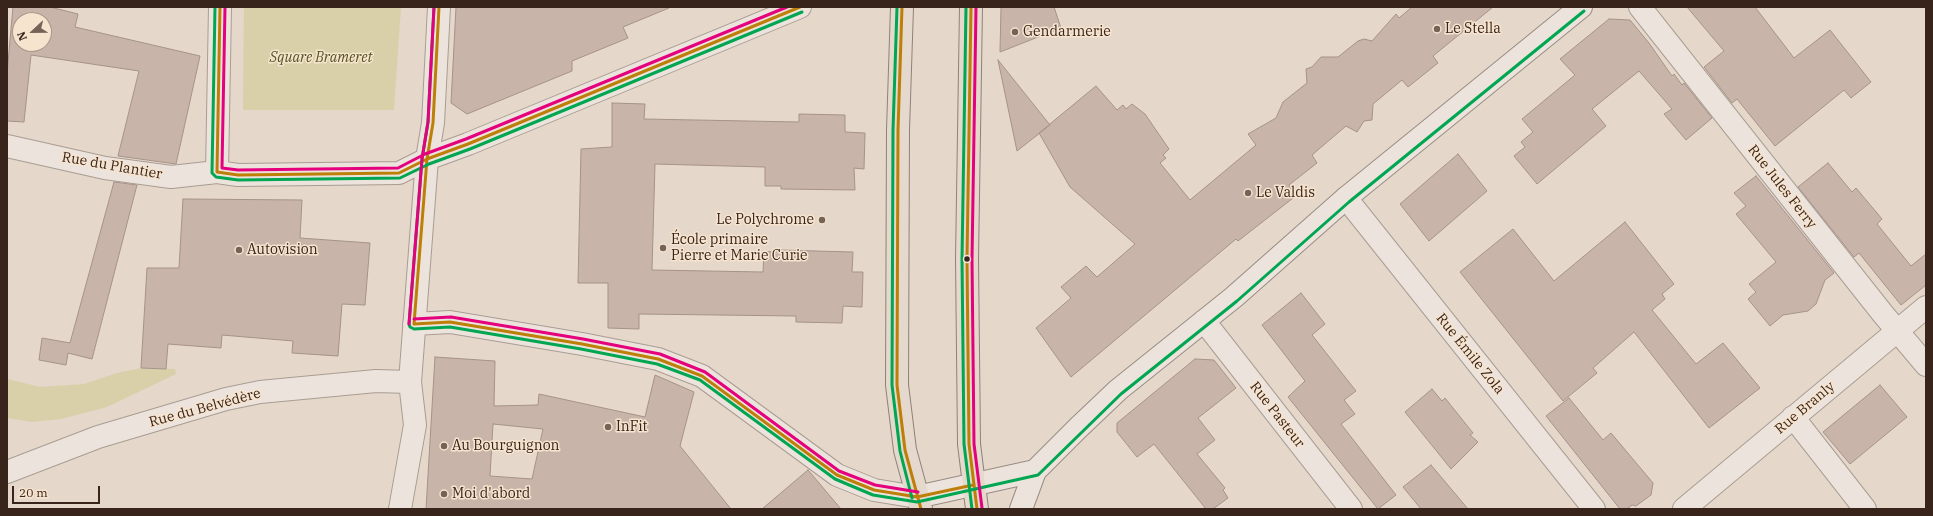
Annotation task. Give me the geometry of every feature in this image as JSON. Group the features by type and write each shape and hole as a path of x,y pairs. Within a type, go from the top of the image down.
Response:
{"main road":[{"path":"902,7 898,130 897,385 905,450 919,503"},
{"path":"971,7 967,259 969,444 977,509"}],"street":[{"path":"217,172 220,7"},
{"path":"400,509 415,426 410,382 427,159 433,123 439,7"},
{"name":"Rue du Plantier","path":"7,146 105,168 171,177 217,172 238,175 399,173 427,159 468,144 800,7"},
{"path":"1021,509 1035,471 1118,390 1204,322 1346,198 1581,7"},
{"name":"Rue Jules Ferry","path":"1640,7 1926,365"},
{"name":"Rue Émile Zola","path":"1346,198 1594,509"},
{"name":"Rue Branly","path":"1684,509 1926,307"},
{"path":"414,324 450,322 582,344 658,359 702,376 838,475 874,490 919,503 973,485 1035,471"},
{"name":"Rue Pasteur","path":"1204,322 1351,509"},
{"name":"Rue du Belvédère","path":"7,472 98,437 226,399 260,392 368,382 410,382"},
{"path":"1793,417 1865,509"}],"green space":[{"name":"Square Brameret","path":"244,7 401,7 394,110 243,110"},
{"path":"141,368 175,369 176,374 107,407 61,419 32,422 7,418 7,379 40,387 84,384 117,373"}],"building":[{"path":"13,7 50,7 78,14 75,27 200,56 176,164 118,156 139,71 31,55 24,122 7,121 7,74 12,18 12,52 52,52 52,12 13,12"},
{"path":"456,7 669,8 623,27 628,38 572,61 572,71 467,114 451,103"},
{"name":"Gendarmerie","path":"1001,7 1054,7 1061,28 1000,52"},
{"path":"1412,7 1493,7 1433,56 1438,63 1408,87 1402,80 1373,104 1372,120 1364,121 1357,132 1346,126 1312,155 1317,163 1289,185 1297,195 1238,241 1236,239 1071,377 1036,328 1071,298 1061,287 1086,266 1097,277 1135,244 1070,187 1039,133 1096,86 1117,110 1123,105 1126,109 1132,104 1145,114 1169,149 1163,155 1166,158 1160,163 1190,200 1256,145 1248,134 1276,118 1283,102 1307,83 1306,69 1312,67 1321,57 1338,57 1358,41 1364,39 1372,41 1396,14 1399,18"},
{"path":"1687,7 1755,7 1794,58 1830,30 1871,82 1851,98 1844,90 1775,146 1737,99 1732,103 1704,67 1724,51"},
{"path":"1609,19 1630,20 1649,43 1672,76 1674,74 1682,85 1684,83 1712,118 1686,140 1664,114 1672,109 1639,71 1592,109 1606,126 1537,184 1514,156 1525,147 1521,142 1533,132 1522,119 1575,75 1560,59"},
{"path":"998,60 1050,125 1017,151"},
{"path":"612,103 645,104 644,119 799,122 799,114 845,115 845,132 865,133 864,169 854,168 855,190 781,189 781,186 765,186 765,167 655,164 652,270 763,272 764,252 780,250 853,252 852,272 863,272 862,307 843,306 842,323 796,322 796,316 639,314 639,329 608,328 608,283 578,283 581,149 612,147"},
{"path":"1458,154 1487,191 1429,241 1400,204"},
{"path":"1828,163 1852,192 1856,188 1882,219 1877,224 1911,266 1926,254 1926,285 1901,305 1859,253 1854,257 1798,187"},
{"path":"1756,176 1834,273 1825,280 1816,304 1808,311 1783,315 1770,326 1748,299 1756,292 1749,284 1776,262 1736,214 1746,206 1734,193"},
{"path":"114,182 137,185 92,359 68,353 66,365 39,360 42,338 70,343"},
{"name":"Autovision","path":"183,199 302,200 300,238 370,243 365,305 342,304 338,356 292,353 293,341 222,335 221,348 168,344 166,369 141,368 147,268 179,268"},
{"path":"1625,222 1674,284 1662,294 1665,299 1652,310 1696,364 1723,343 1760,388 1709,428 1634,332 1593,368 1597,373 1563,401 1460,272 1513,229 1554,281"},
{"path":"1301,293 1325,324 1312,335 1356,391 1344,400 1355,414 1341,424 1396,495 1378,509 1288,397 1305,381 1262,325"},
{"path":"435,357 495,361 494,406 538,405 539,394 645,417 655,375 694,392 680,446 731,509 426,509","holes":["493,424 543,429 532,479 490,476"]},
{"path":"1195,359 1214,360 1236,388 1198,418 1215,440 1197,454 1225,488 1223,490 1228,498 1213,509 1206,509 1154,444 1137,457 1117,432 1117,423"},
{"path":"1880,385 1907,417 1850,464 1823,432"},
{"path":"1432,389 1442,401 1445,398 1473,433 1470,435 1478,442 1451,469 1405,412"},
{"path":"1569,398 1603,440 1611,433 1653,483 1651,495 1636,506 1632,505 1627,509 1620,509 1546,416"},
{"path":"1431,465 1468,509 1421,509 1403,487"},
{"path":"808,470 841,509 762,509"}],"transit line":[{"path":"215,7 212,173 216,177 238,180 400,178 429,164 470,149 802,12"},
{"path":"220,7 217,172 238,175 399,173 427,159 468,144 800,7"},
{"path":"225,7 222,168 238,170 398,168 425,154 466,139 787,7"},
{"path":"434,7 428,122 422,159 409,324 410,327 414,329 450,327 581,349 657,364 700,380 835,479 873,495 917,502 1038,475 1121,394 1237,301 1349,202 1584,11"},
{"path":"409,324 422,159 428,122 434,7"},
{"path":"414,324 427,159 433,123 439,7"},
{"path":"897,7 893,130 892,385 900,451 912,498"},
{"path":"902,7 898,130 897,385 905,450 921,509"},
{"path":"966,7 962,259 964,444 972,509"},
{"path":"971,7 967,259 969,444 977,509"},
{"path":"976,7 972,259 974,444 982,508"},
{"path":"414,319 451,317 583,339 660,354 705,372 839,471 875,485 918,492"},
{"path":"414,324 450,322 582,344 658,359 702,376 837,475 874,490 917,497 973,485"}],"place":[{"name":"Le Stella","path":"1437,29"},
{"name":"Gendarmerie","path":"1015,32"},
{"name":"Le Valdis","path":"1248,193"},
{"name":"Le Polychrome","path":"822,220"},
{"name":"École primaire Pierre et Marie Curie","path":"663,248"},
{"name":"Autovision","path":"239,250"},
{"name":"InFit","path":"608,427"},
{"name":"Au Bourguignon","path":"444,446"},
{"name":"Moi d'abord","path":"444,494"}]}
